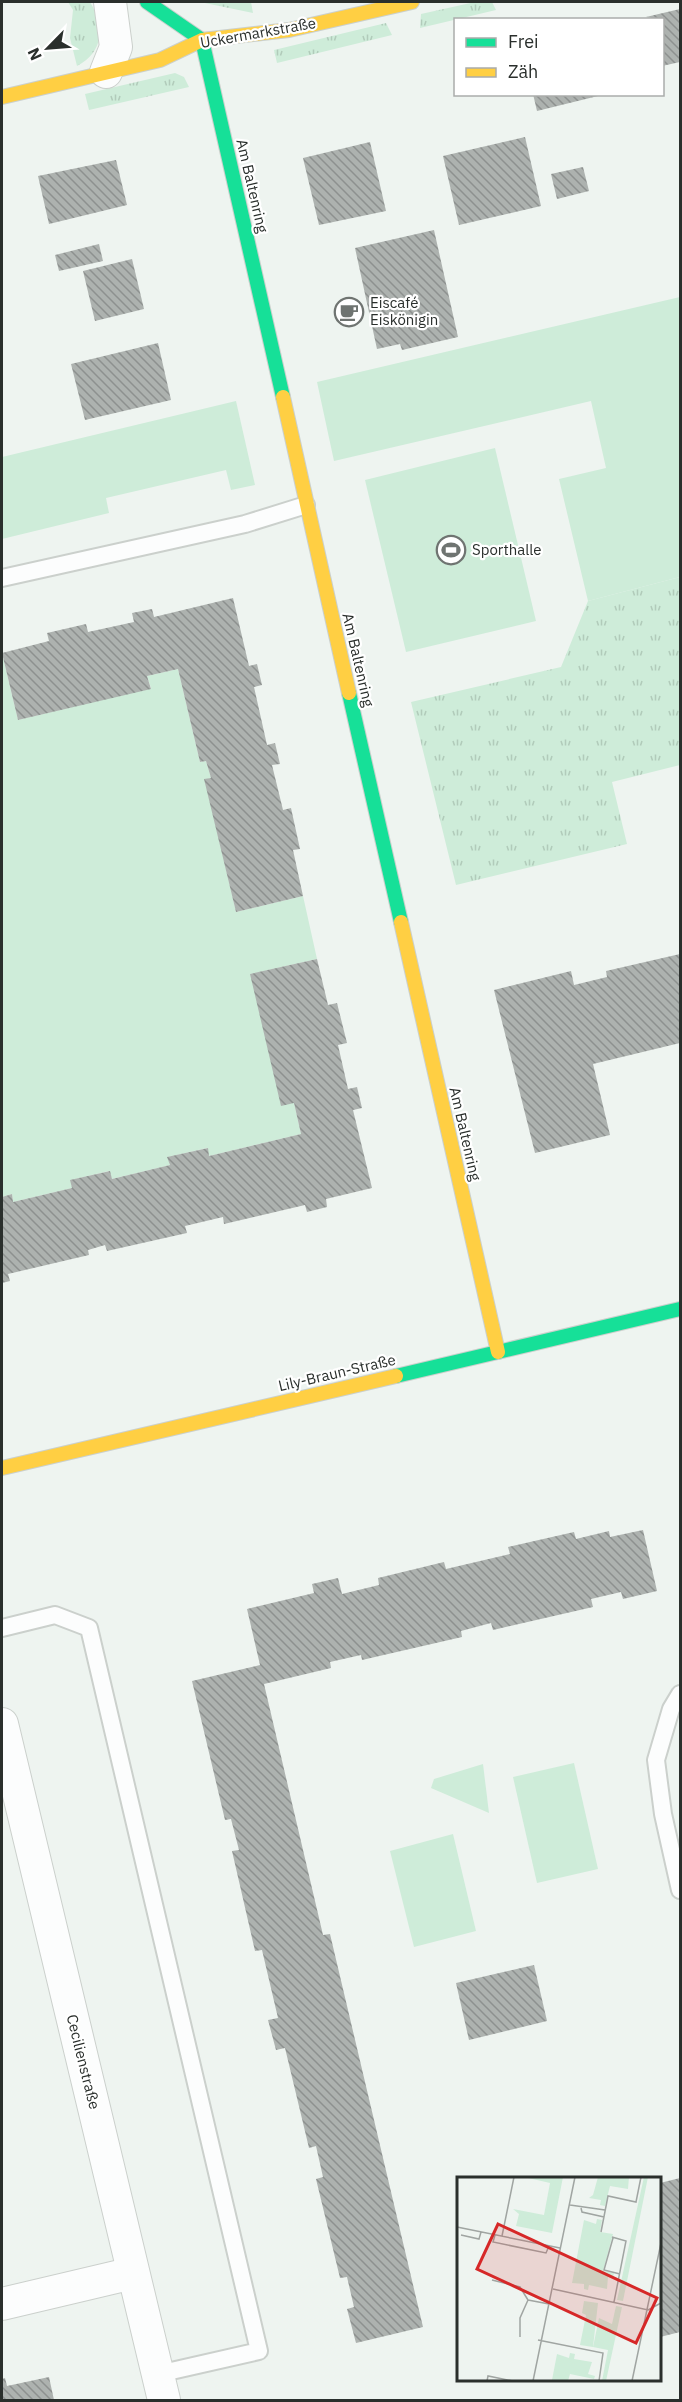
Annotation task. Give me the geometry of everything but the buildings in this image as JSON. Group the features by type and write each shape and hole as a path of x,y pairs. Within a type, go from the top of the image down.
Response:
{"street":[{"path":"106,72 116,47 110,2"},
{"path":"147,2 202,40"},
{"name":"Uckermarkstraße","path":"2,97 160,60 202,40 289,30 412,2"},
{"name":"Am Baltenring","path":"202,40 498,1352"},
{"name":"Lily-Braun-Straße","path":"2,1468 681,1309"},
{"name":"Cecilienstraße","path":"2,1724 161,2387"},
{"path":"2,2304 133,2273"}],"lane":[{"path":"2,578 245,524 306,505"},
{"path":"2,1628 55,1615 89,1628 259,2352 161,2387"},
{"path":"681,1694 671,1709 656,1760 663,1814 681,1890"}],"green space":[{"path":"68,2 90,2 100,29 97,46 93,53 77,66 70,38 73,10"},
{"path":"200,2 251,2 253,13"},
{"path":"475,2 492,2 496,10 454,18 454,20 420,28 421,14"},
{"path":"386,23 392,35 277,63 274,50"},
{"path":"175,73 184,77 189,87 89,110 85,94"},
{"path":"680,297 680,577 588,601 559,479 606,468 591,401 334,461 317,382"},
{"path":"236,401 255,485 231,490 226,470 106,498 109,513 2,539 2,457"},
{"name":"Sporthalle","path":"495,448 536,621 406,652 365,480"},
{"path":"680,577 680,765 612,782 627,844 456,885 411,702 561,667 588,601"},
{"path":"2,653 18,720 151,688 147,676 178,669 200,762 206,761 211,778 205,780 236,912 303,896 317,959 251,974 294,1103 301,1134 209,1156 207,1148 168,1157 170,1165 112,1179 109,1171 71,1180 72,1188 13,1202 12,1194 2,1197"},
{"path":"574,1763 598,1869 537,1883 513,1777"},
{"path":"483,1764 489,1813 431,1788 434,1779"},
{"path":"453,1834 476,1931 414,1947 390,1851"}],"traffic: fast":[{"path":"147,2 202,40 283,397"},
{"path":"349,693 401,922"},
{"path":"396,1376 680,1309"}],"traffic: slow":[{"path":"2,97 160,60 202,40 289,30 412,2"},
{"path":"283,397 349,693"},
{"path":"401,922 498,1352"},
{"path":"2,1468 396,1376"}],"place":[{"name":"Eiscafé Eiskönigin","path":"349,312"},
{"name":"Sporthalle","path":"451,550"}]}
